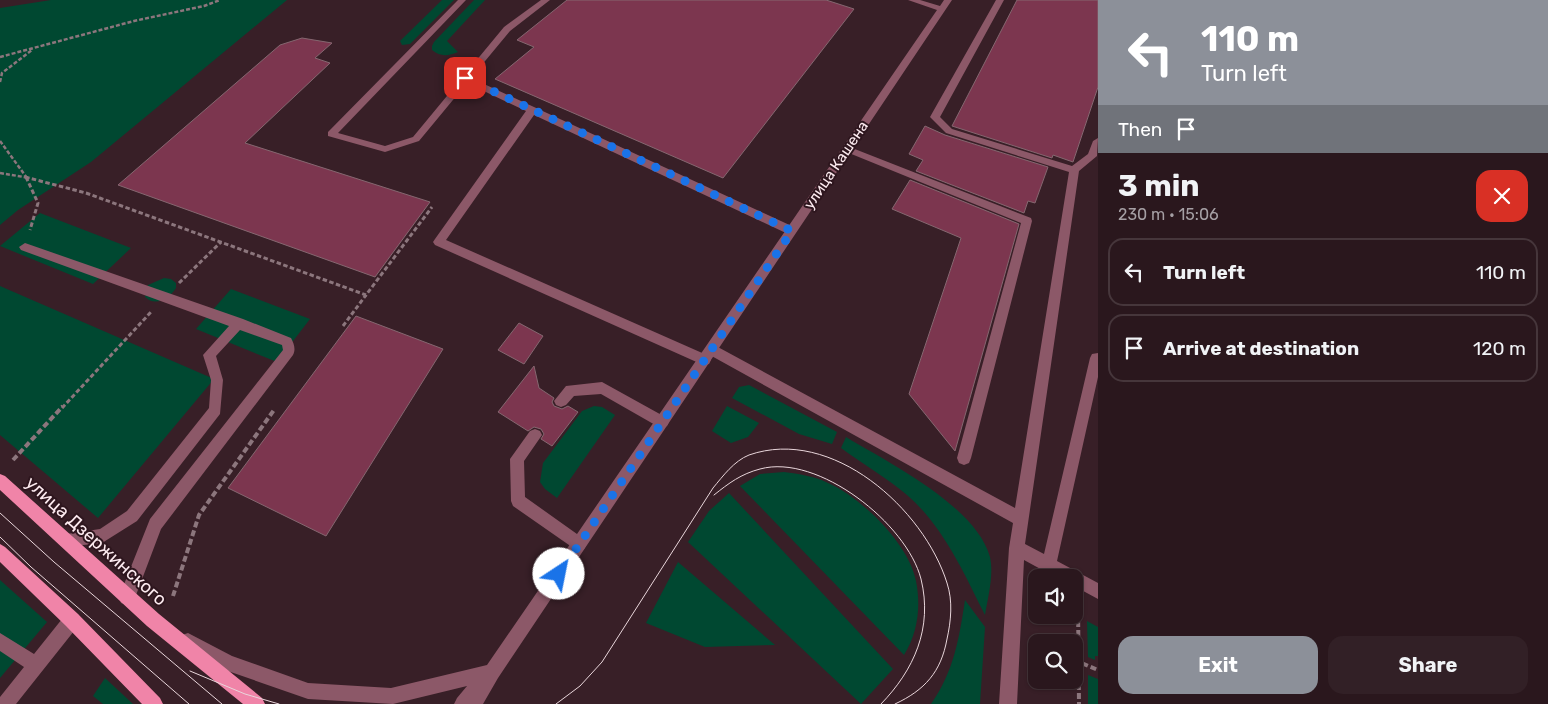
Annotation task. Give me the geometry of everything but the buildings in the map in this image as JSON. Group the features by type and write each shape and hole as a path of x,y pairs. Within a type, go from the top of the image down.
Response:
{"main road":[{"name":"улица Дзержинского","path":"0,481 127,597 256,704"},
{"path":"0,552 72,620 154,704"}],"street":[{"path":"462,0 331,134 385,149 416,138 531,0"},
{"path":"507,29 546,0"},
{"path":"912,0 945,4"},
{"path":"1000,0 935,117 949,131 1074,170 1095,157 1098,141"},
{"name":"улица Кашена","path":"474,704 492,672 945,4"},
{"path":"465,78 792,231"},
{"path":"532,110 439,242 708,355 1022,519"},
{"path":"847,149 1027,222 964,458"},
{"path":"1008,704 1017,548 1074,170"},
{"path":"25,247 287,342 289,351 155,524 127,597"},
{"path":"65,540 102,536 132,516 215,410 217,380 209,355 239,323"},
{"path":"1049,564 1096,358"},
{"path":"560,401 571,390 602,388 662,422"},
{"path":"535,436 517,459 518,501 580,544"},
{"path":"1017,548 1058,569"},
{"path":"1083,583 1098,591"},
{"path":"5,704 72,620"},
{"name":"улица Дзержинского","path":"167,630 228,663 308,691 391,696 492,672"},
{"path":"0,641 36,665"},
{"path":"463,704 492,672"}],"path":[{"path":"0,58 134,21 204,6 220,0"},
{"path":"0,82 2,73 34,48"},
{"path":"0,141 26,177 38,203 25,247"},
{"path":"0,173 26,177 86,193 366,295"},
{"path":"344,326 432,207"},
{"path":"194,268 220,242"},
{"path":"13,460 123,344"},
{"path":"173,596 199,515 274,410"},
{"path":"1083,664 1098,670"},
{"path":"1079,689 1079,704"}],"green space":[{"path":"51,0 287,0 91,162 18,210 0,225 0,8"},
{"path":"442,0 454,0 410,44 402,45 400,41"},
{"path":"474,0 485,0 447,41 458,52 445,55 438,54 432,50 434,42"},
{"path":"40,213 131,248 93,284 0,246"},
{"path":"164,278 171,279 176,283 176,288 170,295 157,301 149,300 145,297 148,285"},
{"path":"0,286 214,379 98,518 0,435"},
{"path":"231,289 310,319 277,362 196,329"},
{"path":"749,385 837,432 832,444 799,434 732,398 739,387"},
{"path":"594,406 602,407 615,415 557,498 545,489 540,482 543,463 582,411"},
{"path":"727,406 759,423 748,437 731,443 712,431"},
{"path":"846,437 907,473 950,503 968,520 982,538 990,557 991,579 985,615 952,551 931,521 907,495 841,448"},
{"path":"784,472 828,483 855,499 882,524 904,552 912,567 916,581 918,610 915,629 904,655 740,486 760,474"},
{"path":"729,493 893,669 861,704 688,542 709,511"},
{"path":"678,562 775,645 705,647 646,623"},
{"path":"0,580 47,622 0,678"},
{"path":"965,600 985,627 980,704 931,704 939,692 950,667 958,641"},
{"path":"1087,621 1098,627 1098,656 1095,656 1095,660 1088,657"},
{"path":"1088,675 1098,679 1098,704 1088,704"},
{"path":"105,678 133,704 103,704 93,696"}],"tram line":[{"path":"556,704 580,686 602,662 713,488 725,474 738,461 749,455 780,449 812,452 842,463 871,480 896,502 918,528 935,555 947,583 951,604 944,651 941,661 930,679 915,693 895,704"},
{"path":"714,495 736,479 760,469 783,467 808,472 833,482 857,497 898,536 912,558 921,579 924,614 918,647 911,662 903,677 881,704"},
{"path":"0,513 54,562 222,704"},
{"path":"0,537 31,567 189,704"},
{"path":"190,671 245,694 279,704"}],"route":[{"path":"465,78 792,231 559,574"}]}
